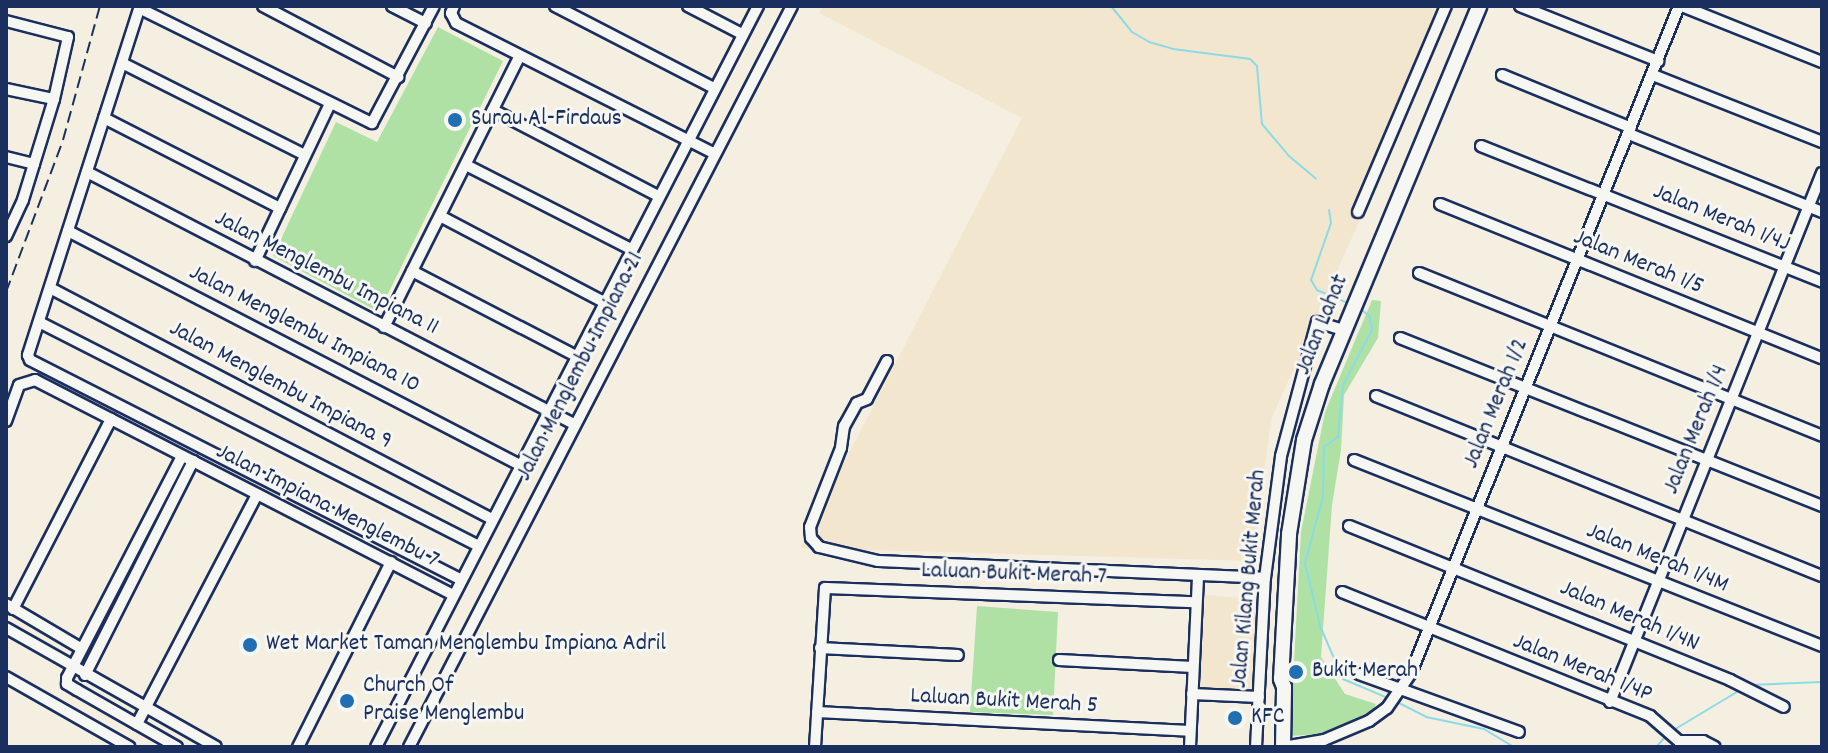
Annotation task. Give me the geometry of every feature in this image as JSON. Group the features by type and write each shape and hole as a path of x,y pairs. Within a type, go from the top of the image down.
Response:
{"main road":[{"name":"Jalan Lahat","path":"1274,747 1296,476 1322,384 1343,330 1479,6"},
{"name":"Jalan Lahat","path":"1279,682 1284,687 1283,747"}],"street":[{"path":"263,6 398,77"},
{"path":"392,6 426,23"},
{"path":"434,6 373,122 330,104 140,7 28,355 30,360 461,580"},
{"path":"555,6 714,88"},
{"path":"688,6 742,34"},
{"path":"376,747 758,6"},
{"name":"Jalan Menglembu Impiana 21","path":"409,747 713,153 792,6"},
{"path":"1358,212 1446,6"},
{"path":"1520,6 1658,61"},
{"path":"1680,6 1822,62"},
{"name":"Jalan Merah 1/2","path":"1283,747 1349,732 1387,708 1399,692 1457,567 1525,386 1680,6"},
{"path":"453,10 456,23 713,153"},
{"path":"6,21 64,33 68,37 68,47 34,164 10,217 6,236"},
{"path":"384,327 520,56"},
{"path":"122,63 305,155"},
{"path":"1502,75 1822,212"},
{"path":"1653,75 1822,142"},
{"path":"6,89 54,99"},
{"path":"255,261 330,104"},
{"path":"493,110 658,196"},
{"path":"104,118 280,208"},
{"name":"Jalan Merah 1/4J","path":"1481,146 1822,282"},
{"path":"6,157 34,164"},
{"path":"466,165 631,249"},
{"name":"Jalan Menglembu Impiana 11","path":"87,172 574,424"},
{"name":"Jalan Merah 1/4","path":"1610,702 1822,173"},
{"name":"Jalan Merah 1/5","path":"1440,204 1822,358"},
{"path":"440,216 604,302"},
{"name":"Jalan Menglembu Impiana 10","path":"68,231 520,465"},
{"path":"412,271 576,356"},
{"path":"1419,273 1822,436"},
{"name":"Jalan Menglembu Impiana 9","path":"50,288 492,519"},
{"path":"39,322 478,546"},
{"name":"Jalan Kilang Bukit Merah","path":"1256,747 1265,578 1281,456 1317,322 1343,330"},
{"path":"1400,338 1822,506"},
{"path":"887,361 867,399 857,403 844,426 841,448 810,527 811,538 819,547 878,561 1265,578"},
{"name":"Jalan Impiana Menglembu 7","path":"6,421 19,385 35,380 453,595"},
{"path":"1376,396 1822,576"},
{"path":"82,649 10,607 111,419"},
{"path":"177,747 67,684 182,456"},
{"name":"Jalan Merah 1/4M","path":"1354,460 1822,646"},
{"path":"85,675 193,461"},
{"path":"137,724 257,494"},
{"name":"Jalan Merah 1/4N","path":"1349,526 1457,567 1784,707"},
{"path":"298,747 391,562"},
{"path":"1190,747 1198,575"},
{"name":"Laluan Bukit Merah 7","path":"820,648 823,592 830,587 1196,602"},
{"name":"Jalan Merah 1/4P","path":"1342,592 1650,716 1672,737 1690,743 1703,741 1715,747"},
{"path":"6,628 216,747"},
{"path":"815,747 820,648 958,655"},
{"path":"1059,660 1193,667"},
{"path":"1359,674 1399,692 1519,732"},
{"path":"6,677 129,747"},
{"path":"1192,694 1259,697"},
{"name":"Laluan Bukit Merah 5","path":"817,712 1190,731"}],"shaded area":[{"path":"823,6 1455,6 1271,420 1253,561 800,548 1022,118 819,13"},
{"path":"1205,595 1252,599 1256,607 1254,690 1200,688"}],"green space":[{"path":"438,27 503,61 379,312 273,256 336,122 377,142"},
{"path":"1372,300 1381,301 1378,338 1344,395 1321,657 1345,694 1376,704 1373,710 1319,734 1290,736 1301,532 1325,412"},
{"path":"977,606 1058,612 1053,715 970,712"}],"waterway":[{"path":"1111,6 1132,32 1149,42 1173,49 1250,59 1257,66 1262,124 1289,156 1316,179"},
{"path":"1329,210 1331,223 1311,280 1317,290 1347,303"},
{"path":"1360,308 1370,317 1372,330 1343,385 1338,437 1324,447 1323,497 1305,563 1320,626 1343,679 1388,698"},
{"path":"1751,685 1822,682"},
{"path":"1672,731 1742,689"},
{"path":"1397,702 1426,717 1484,729 1514,747"},
{"path":"1656,747 1667,735"}],"railway":[{"path":"6,292 63,140 100,6"}],"place":[{"name":"Surau Al-Firdaus","path":"455,120"},
{"name":"Wet Market Taman Menglembu Impiana Adril","path":"250,645"},
{"name":"Bukit Merah","path":"1296,672"},
{"name":"Church Of Praise Menglembu","path":"347,701"},
{"name":"KFC","path":"1235,718"}]}
